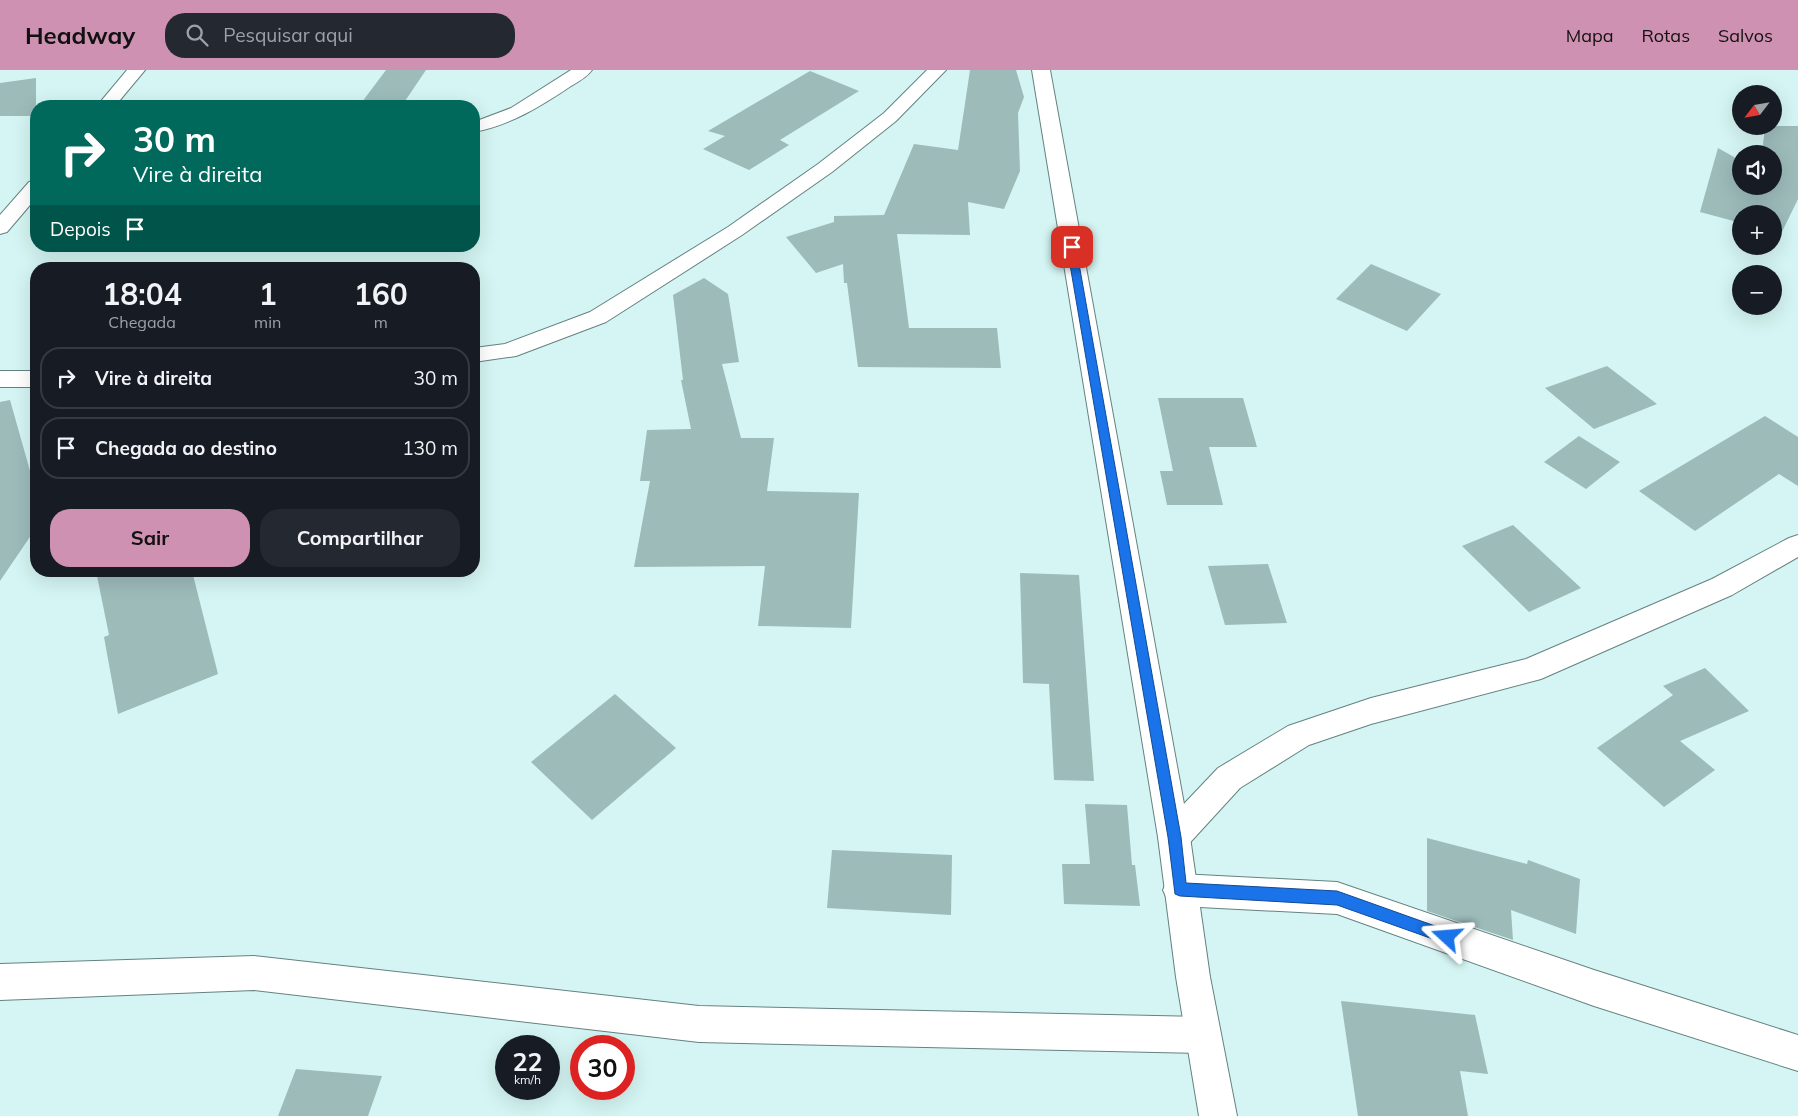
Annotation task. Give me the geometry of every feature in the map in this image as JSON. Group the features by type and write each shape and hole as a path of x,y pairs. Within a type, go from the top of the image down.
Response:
{"street":[{"path":"111,100 136,70"},
{"path":"480,126 512,114 583,70"},
{"path":"480,354 508,351 598,317 735,231 825,168 890,117 937,70"},
{"path":"1041,70 1174,837 1202,1035 1218,1116"},
{"path":"4,222 30,193"},
{"path":"4,222 30,204"},
{"path":"0,379 30,379"},
{"path":"1174,837 1229,778 1299,735 1371,711 1531,670 1722,587 1798,545"},
{"path":"1180,890 1337,898 1594,988 1798,1053"},
{"path":"0,982 254,973 699,1024 1202,1035"}],"building":[{"path":"386,70 426,70 406,100 364,100"},
{"path":"970,70 1016,70 1024,97 1018,113 1020,171 1004,209 968,202 970,235 897,234 909,328 997,328 1001,368 858,367 847,283 844,283 843,264 816,273 786,237 834,222 834,216 884,215 914,144 958,150"},
{"path":"810,71 859,91 780,140 789,145 749,170 703,149 725,136 708,131"},
{"path":"36,78 36,100 30,100 30,116 0,116 0,83"},
{"path":"1782,126 1798,126 1798,199 1782,232 1782,205 1732,205 1732,221 1700,212 1718,148 1732,156 1732,195 1782,195 1782,145 1763,145 1764,135 1782,135"},
{"path":"1371,264 1441,294 1407,331 1336,299"},
{"path":"704,278 728,294 739,362 722,364 741,438 774,438 767,491 859,493 851,628 758,626 765,566 634,567 650,481 640,481 647,430 691,429 681,380 683,380 673,295"},
{"path":"1607,366 1657,404 1594,429 1545,388"},
{"path":"1158,398 1243,398 1257,447 1209,447 1223,505 1167,505 1160,471 1173,471"},
{"path":"10,400 30,471 30,537 0,581 0,402"},
{"path":"1765,416 1798,437 1798,486 1779,474 1695,531 1639,491"},
{"path":"1579,436 1620,462 1586,489 1544,462"},
{"path":"1513,525 1581,588 1529,612 1462,546"},
{"path":"1268,564 1287,623 1225,625 1208,566"},
{"path":"1020,573 1079,575 1094,781 1054,780 1049,684 1023,683"},
{"path":"97,577 194,577 218,674 118,714 104,637 109,635"},
{"path":"1705,668 1749,711 1680,741 1715,770 1664,807 1597,748 1673,695 1663,686"},
{"path":"615,694 676,748 592,820 531,762"},
{"path":"1085,804 1127,805 1132,865 1135,865 1140,906 1064,904 1062,864 1090,864"},
{"path":"1427,838 1527,864 1528,860 1580,879 1576,934 1511,910 1513,940 1427,911"},
{"path":"832,850 952,855 951,915 827,908"},
{"path":"1341,1001 1475,1015 1488,1074 1460,1071 1468,1116 1358,1116"},
{"path":"296,1069 382,1076 368,1116 278,1116"}],"route":[{"path":"1072,247 1174,837 1180,890 1337,898 1447,937"}]}
